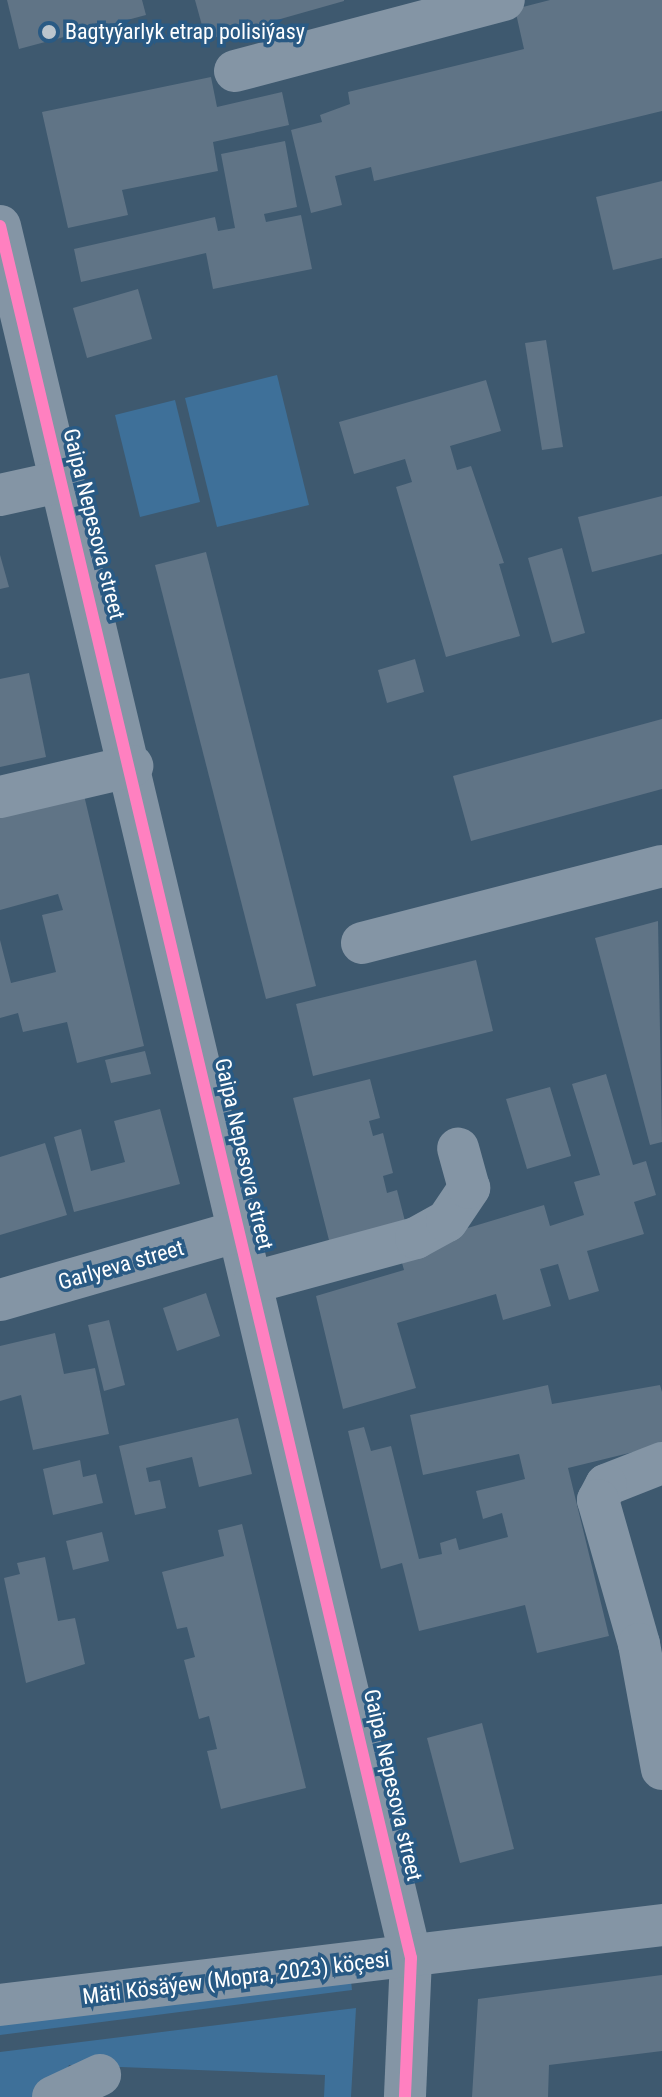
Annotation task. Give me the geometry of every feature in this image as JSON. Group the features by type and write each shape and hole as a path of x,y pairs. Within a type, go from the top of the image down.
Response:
{"street":[{"path":"235,71 504,0"},
{"name":"Gaipa Nepesova street","path":"0,226 8,290 63,481 132,766 411,1958 405,2097"},
{"path":"0,495 63,481"},
{"path":"0,797 132,766"},
{"path":"362,943 662,866"},
{"path":"254,1282 416,1238 447,1221 469,1188 458,1148"},
{"name":"Garlyeva street","path":"0,1300 242,1230"},
{"path":"662,1463 606,1485 598,1500 639,1644 662,1769"},
{"name":"Mäti Kösäýew (Mopra, 2023) köçesi","path":"0,2005 411,1958 662,1925"},
{"path":"53,2097 100,2075"}],"shaded area":[{"path":"277,375 309,505 217,527 185,398"},
{"path":"175,400 200,502 140,517 115,415"},
{"path":"351,1981 352,1990 0,2035 0,2025"},
{"path":"356,2008 351,2097 324,2097 325,2075 69,2065 62,2079 36,2097 0,2097 0,2052"}],"building":[{"name":"Bagtyýarlyk etrap polisiýasy","path":"7,0 142,0 146,15 19,49"},
{"path":"195,0 344,0 344,1 206,40"},
{"path":"550,0 662,0 662,111 374,181 371,167 335,176 342,205 311,213 291,130 322,122 320,115 350,104 348,92 524,49 515,9"},
{"path":"211,77 217,107 282,92 289,125 213,142 218,171 122,190 128,215 68,228 42,112"},
{"path":"285,141 297,207 264,214 266,222 301,215 312,269 213,289 206,253 81,282 74,249 215,217 218,231 235,228 221,154"},
{"path":"662,181 662,258 613,270 596,197"},
{"path":"138,289 152,339 87,358 73,308"},
{"path":"546,340 563,447 542,450 525,343"},
{"path":"486,380 501,431 450,446 457,470 471,466 504,563 499,564 520,636 446,657 396,487 412,482 405,459 354,474 339,422"},
{"path":"662,496 662,554 592,572 578,517"},
{"path":"562,548 585,633 552,643 528,558"},
{"path":"206,552 316,986 266,999 155,565"},
{"path":"0,555 9,587 0,589"},
{"path":"415,659 424,692 387,703 378,670"},
{"path":"29,673 46,757 0,767 0,679"},
{"path":"662,719 662,789 471,841 453,776"},
{"path":"83,791 144,1046 77,1063 67,1022 23,1032 18,1013 0,1018 0,940 11,983 56,972 42,915 63,910 58,894 0,910 0,809"},
{"path":"658,921 662,1142 650,1145 595,938"},
{"path":"476,960 493,1031 313,1076 296,1004"},
{"path":"145,1051 151,1074 111,1083 105,1060"},
{"path":"606,1074 633,1165 646,1161 656,1195 634,1202 644,1234 587,1251 599,1291 569,1300 558,1264 540,1269 551,1306 503,1320 496,1294 397,1323 416,1388 343,1409 316,1296 404,1270 398,1249 544,1205 550,1226 584,1215 574,1182 600,1175 572,1084"},
{"path":"370,1079 380,1118 369,1121 373,1136 383,1133 393,1173 383,1176 387,1193 397,1190 408,1233 332,1252 293,1098"},
{"path":"550,1087 571,1156 527,1169 506,1099"},
{"path":"160,1109 180,1184 74,1212 54,1137 81,1129 91,1171 125,1162 114,1121"},
{"path":"45,1143 67,1215 0,1235 0,1157"},
{"path":"206,1293 220,1336 177,1351 163,1308"},
{"path":"109,1320 125,1385 104,1391 88,1325"},
{"path":"55,1333 64,1374 95,1368 109,1434 33,1450 21,1395 0,1401 0,1346"},
{"path":"548,1385 552,1404 660,1385 662,1392 662,1445 568,1468 609,1636 537,1653 525,1605 419,1631 402,1563 381,1569 348,1431 364,1427 371,1451 391,1446 419,1559 442,1554 440,1543 456,1538 459,1550 508,1537 502,1513 483,1519 476,1491 525,1479 519,1454 423,1475 410,1415"},
{"path":"238,1418 252,1474 199,1487 192,1457 146,1468 149,1482 160,1480 166,1508 135,1515 119,1446"},
{"path":"80,1460 83,1477 96,1474 103,1503 53,1515 43,1469"},
{"path":"242,1524 306,1788 221,1809 207,1751 217,1749 209,1716 199,1719 184,1660 195,1657 187,1627 177,1629 162,1572 224,1556 218,1530"},
{"path":"102,1532 109,1561 73,1570 66,1541"},
{"path":"45,1557 58,1621 75,1618 85,1664 26,1683 4,1578 20,1574 17,1563"},
{"path":"482,1723 514,1849 460,1863 427,1738"},
{"path":"662,1975 662,2051 549,2065 548,2097 472,2097 478,1999"}],"cycle path":[{"path":"0,226 411,1958 405,2097"}],"place":[{"name":"Bagtyýarlyk etrap polisiýasy","path":"49,32"}]}
